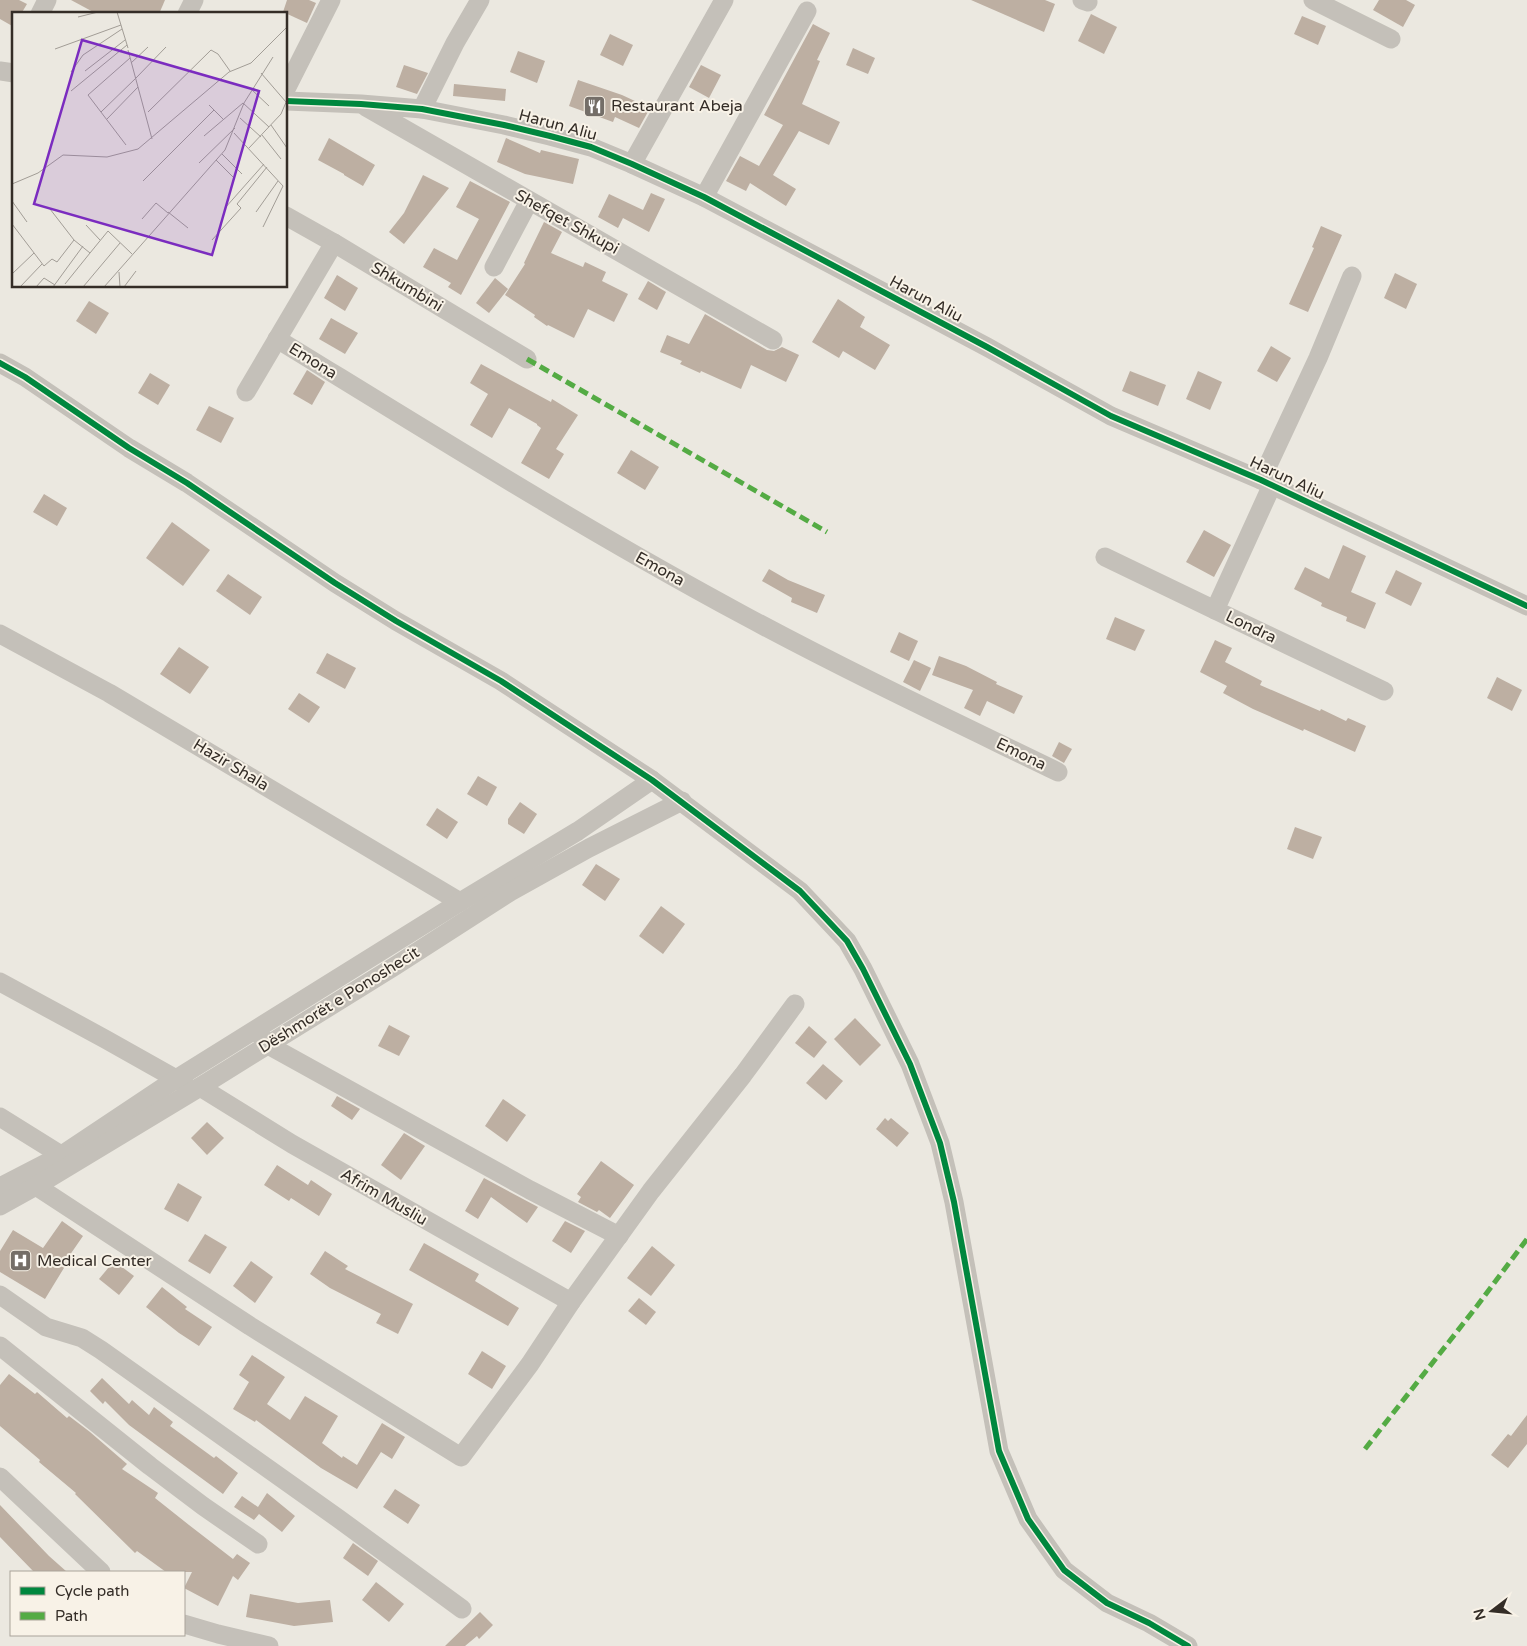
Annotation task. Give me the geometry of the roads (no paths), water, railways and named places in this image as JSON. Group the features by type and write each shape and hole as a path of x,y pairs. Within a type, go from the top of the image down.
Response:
{"street":[{"path":"41,12 47,0"},
{"path":"188,12 194,0"},
{"path":"288,85 331,0"},
{"path":"422,109 455,43 480,0"},
{"path":"632,164 724,0"},
{"path":"1313,0 1391,39"},
{"path":"704,197 807,11"},
{"name":"Harun Aliu","path":"288,101 422,109 504,124 591,147 704,197 987,346 1102,412 1267,483 1527,606"},
{"name":"Shefqet Shkupi","path":"361,104 772,340"},
{"path":"494,267 529,201"},
{"name":"Shkumbini","path":"288,217 527,359"},
{"name":"Emona","path":"246,392 334,243"},
{"name":"Harun Aliu","path":"1267,483 1352,276"},
{"name":"Emona","path":"277,339 509,482 745,616 899,695 1058,772"},
{"path":"0,363 25,377 129,448 187,483 334,583 396,622 501,681 652,780 800,891 846,941 864,969 910,1064 940,1142 947,1168 999,1451 1028,1519 1064,1570 1107,1603 1149,1623 1188,1646"},
{"name":"Londra","path":"1267,483 1215,610 1384,691"},
{"path":"1105,557 1215,610"},
{"name":"Hazir Shala","path":"0,634 109,692 460,902"},
{"name":"Dëshmorët e Ponoshecit","path":"0,1206 36,1186 68,1159 129,1120 197,1089 510,892 531,870 578,831 652,780"},
{"name":"Dëshmorët e Ponoshecit","path":"129,1120 176,1079 460,902 531,870 589,848 682,801"},
{"name":"Afrim Musliu","path":"0,982 197,1089 308,1154 571,1302"},
{"path":"36,1186 258,1331 461,1457 530,1364 571,1302 651,1191 743,1075 795,1004"},
{"path":"256,1030 268,1045 530,1190 619,1236"},
{"path":"0,1117 68,1159"},
{"name":"Dëshmorët e Ponoshecit","path":"0,1187 68,1159"},
{"path":"0,1295 46,1327 82,1338 101,1350 371,1541 462,1609"},
{"path":"0,1346 150,1466 258,1544"},
{"path":"0,1477 100,1571"},
{"path":"185,1624 269,1646"}],"place":[{"name":"Restaurant Abeja","path":"595,106"},
{"name":"Medical Center","path":"21,1261"}]}
